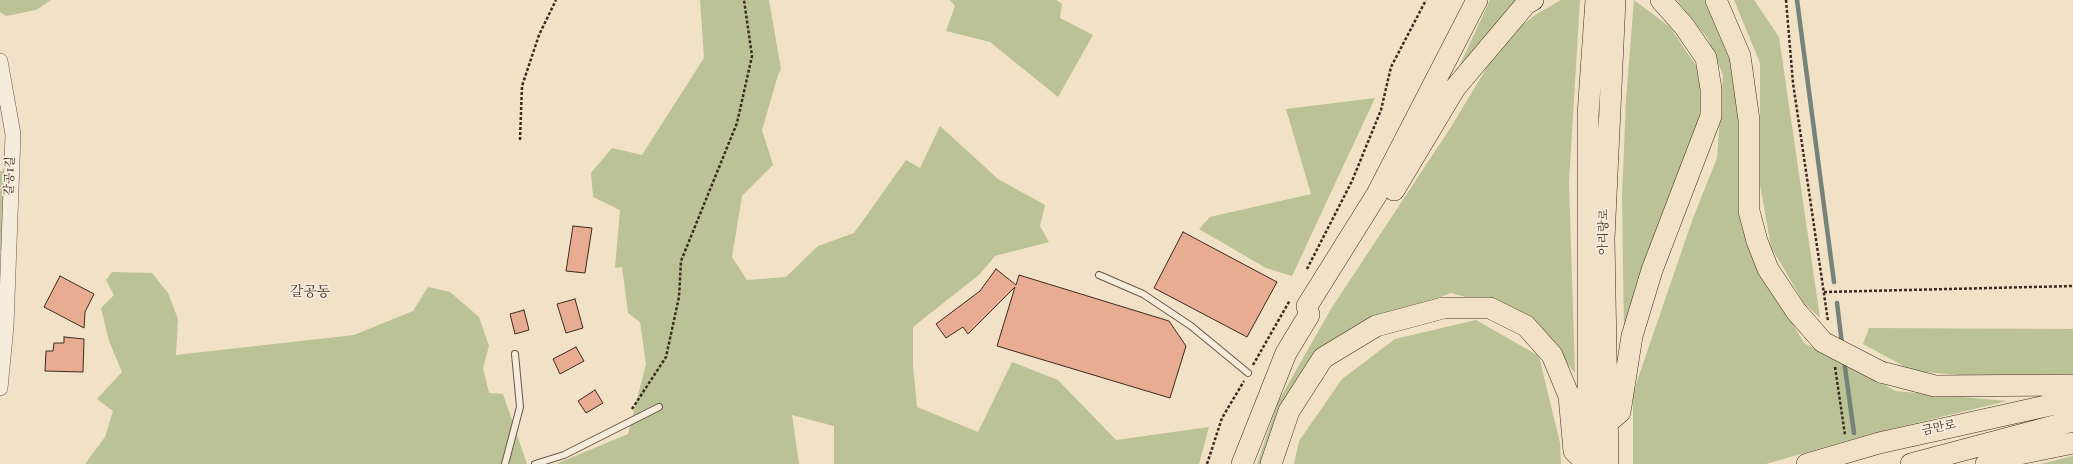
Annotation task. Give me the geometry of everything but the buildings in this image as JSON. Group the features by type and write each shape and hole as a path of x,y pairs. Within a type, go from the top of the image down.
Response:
{"highway":[{"path":"1309,315 1307,306 1377,194 1477,0"},
{"path":"1242,464 1286,354 1309,315 1316,311 1387,202 1455,88 1526,4 1533,0"},
{"name":"아리랑로","path":"1587,464 1588,115 1596,0"},
{"name":"아리랑로","path":"1608,464 1604,239 1615,0"},
{"path":"1607,423 1620,412 1632,336 1652,270 1711,116 1711,89 1706,58 1684,26 1661,0"},
{"path":"1716,0 1740,56 1749,120 1749,211 1757,241 1768,270 1796,311 1824,342 1881,372 1935,386 2073,385"},
{"path":"1271,464 1289,411 1323,358 1376,326 1443,308 1490,308 1526,326 1552,355 1569,396 1574,451 1587,464"},
{"name":"금만로","path":"1807,464 1879,443 2073,400"},
{"path":"1911,464 2073,421"},
{"path":"1986,464 2014,455 2073,442"}],"street":[{"name":"갈공1길","path":"0,61 13,134 6,326 0,388"}],"lane":[{"path":"1098,275 1142,294 1191,326 1248,373"},
{"path":"505,464 520,407 515,354"},
{"path":"535,464 564,455 659,407"}],"path":[{"path":"520,140 522,86 539,35 556,0"},
{"path":"617,428 642,395 666,357 679,297 681,261 736,123 752,56 744,0"},
{"path":"1305,274 1352,181 1381,110 1391,67 1426,0"},
{"path":"1786,0 1793,83 1828,323"},
{"path":"1824,292 2073,286"},
{"path":"1207,464 1222,418 1294,294"},
{"path":"1834,361 1845,438"}],"green space":[{"path":"0,0 51,0 36,10 6,16 0,12"},
{"path":"700,0 769,0 781,69 762,130 773,165 742,196 732,257 747,280 786,277 818,246 854,233 906,160 920,168 940,126 998,179 1045,205 1040,226 1049,242 995,256 980,274 913,327 913,365 917,407 978,432 1012,362 1058,380 1116,440 1209,427 1199,464 834,464 834,426 792,415 799,464 556,464 628,434 646,364 640,322 628,313 622,267 615,268 620,210 593,197 591,173 612,148 642,155 704,58"},
{"path":"950,0 1056,0 1062,4 1060,18 1093,35 1058,97 990,42 946,31 955,6"},
{"path":"1490,0 1520,0 1451,84"},
{"path":"1561,0 1580,0 1569,182 1575,373 1525,313 1451,293 1348,331 1268,464 1257,464 1278,402 1331,309 1451,127 1492,59 1510,35 1535,15"},
{"path":"1634,0 1670,27 1699,70 1702,116 1624,332 1622,197 1626,99"},
{"path":"1677,0 1708,0 1731,49 1737,84 1746,244 1804,343 1896,391 2007,401 1866,435 1766,464 1633,464 1633,393 1693,218 1717,158 1723,75 1708,39"},
{"path":"1734,0 1754,0 1779,37 1820,318 1804,303 1771,247 1760,184 1760,63"},
{"path":"1375,98 1292,276 1266,268 1199,229 1210,217 1311,194 1286,109"},
{"path":"0,171 6,172 7,239 0,251"},
{"path":"112,272 152,273 168,293 178,319 176,355 354,335 413,311 428,287 450,292 479,317 489,346 483,368 489,393 503,394 527,464 85,464 105,437 113,411 97,399 122,372 109,341 101,308 114,295 106,280"},
{"path":"1476,320 1539,356 1560,443 1561,464 1294,464 1299,441 1342,379 1395,339"},
{"path":"1869,328 2073,329 2073,374 1959,375 1913,371 1863,344"},
{"path":"2073,456 2073,464 2040,464"}],"waterway":[{"path":"1797,0 1834,282"},
{"path":"1837,303 1842,344"},
{"path":"1844,360 1854,433"}],"district":[{"name":"갈공동","path":"310,293"}]}
